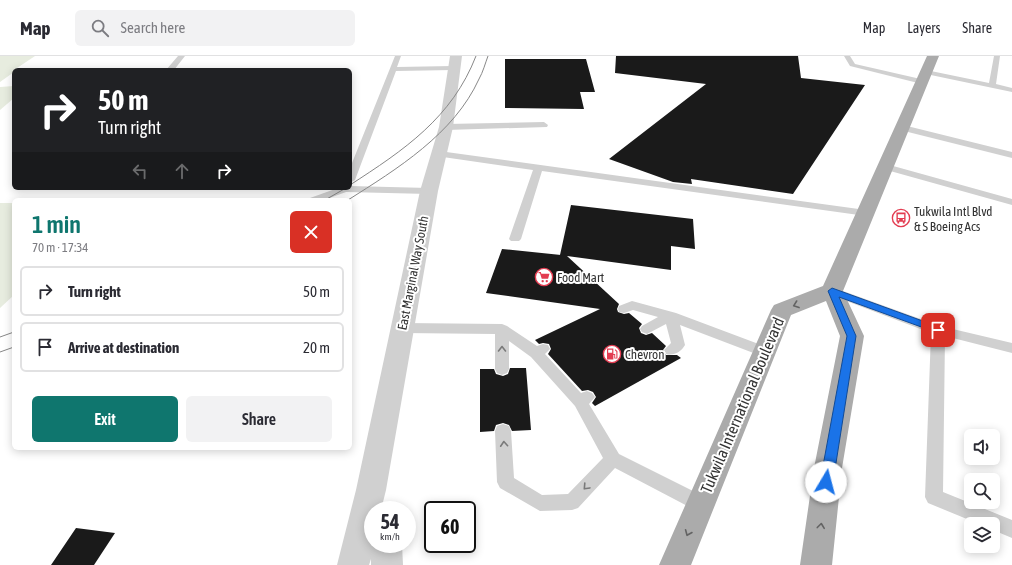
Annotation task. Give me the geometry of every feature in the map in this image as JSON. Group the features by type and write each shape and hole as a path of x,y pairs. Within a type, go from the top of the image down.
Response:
{"main road":[{"path":"816,565 828,468 852,336 832,291 933,56"},
{"name":"Tukwila International Boulevard","path":"675,565 782,310 832,291"}],"street":[{"name":"East Marginal Way South","path":"353,565 375,500 403,328 429,191 446,127 454,62"},
{"path":"386,553 387,565"}],"lane":[{"path":"172,68 182,56"},
{"path":"352,176 398,56"},
{"path":"847,56 852,65 1012,90"},
{"path":"992,86 996,56"},
{"path":"393,69 454,62"},
{"path":"446,127 544,126"},
{"path":"903,128 1012,155"},
{"path":"439,154 866,213"},
{"path":"515,239 539,167"},
{"path":"886,167 1012,202"},
{"path":"352,186 429,191"},
{"path":"319,198 338,190"},
{"path":"832,291 938,330 1012,348"},
{"path":"624,309 632,305 671,316 764,352"},
{"path":"647,329 671,316"},
{"path":"671,316 678,345 671,350"},
{"path":"403,328 502,329 539,351 583,399 612,459 701,504"},
{"path":"502,329 502,368"},
{"path":"938,330 934,497 1012,529"},
{"path":"503,431 506,482 540,503 572,502 612,459"}],"shaded area":[{"path":"0,56 35,56 17,68 12,68 12,73 0,82"},
{"path":"12,86 12,100 0,110 0,87"},
{"path":"0,203 12,203 12,297 0,308"}],"building":[{"path":"616,56 798,56 801,78 865,85 793,194 691,179 692,184 673,182 609,159 706,84 615,73"},
{"path":"505,59 586,59 595,92 580,92 584,109 505,108"},
{"path":"571,205 693,219 695,249 671,246 671,270 567,256 619,304 617,309 618,312 624,314 629,313 642,324 639,328 641,333 646,335 652,333 666,346 663,350 666,355 677,355 681,358 595,406 592,403 596,397 593,392 588,390 582,391 548,354 551,349 549,344 539,344 535,340 600,309 486,293 502,249 560,255"},
{"path":"510,368 526,368 531,430 512,431 509,425 503,423 496,425 494,431 480,432 480,369 494,369 496,374 503,376 508,374"},
{"path":"76,528 115,533 94,565 51,565"}],"tram line":[{"path":"352,184 407,145 440,115 466,78 476,56"},
{"path":"351,198 404,163 455,117 468,99 483,71 488,56"},
{"path":"328,198 342,190"},
{"path":"0,337 12,333"},
{"path":"0,352 12,348"}],"place":[{"name":"Tukwila Intl Blvd & S Boeing Acs","path":"901,218"},
{"name":"Food Mart","path":"544,277"},
{"name":"Chevron","path":"612,354"}],"route":[{"path":"826,482 852,336 832,291 938,330"}]}
